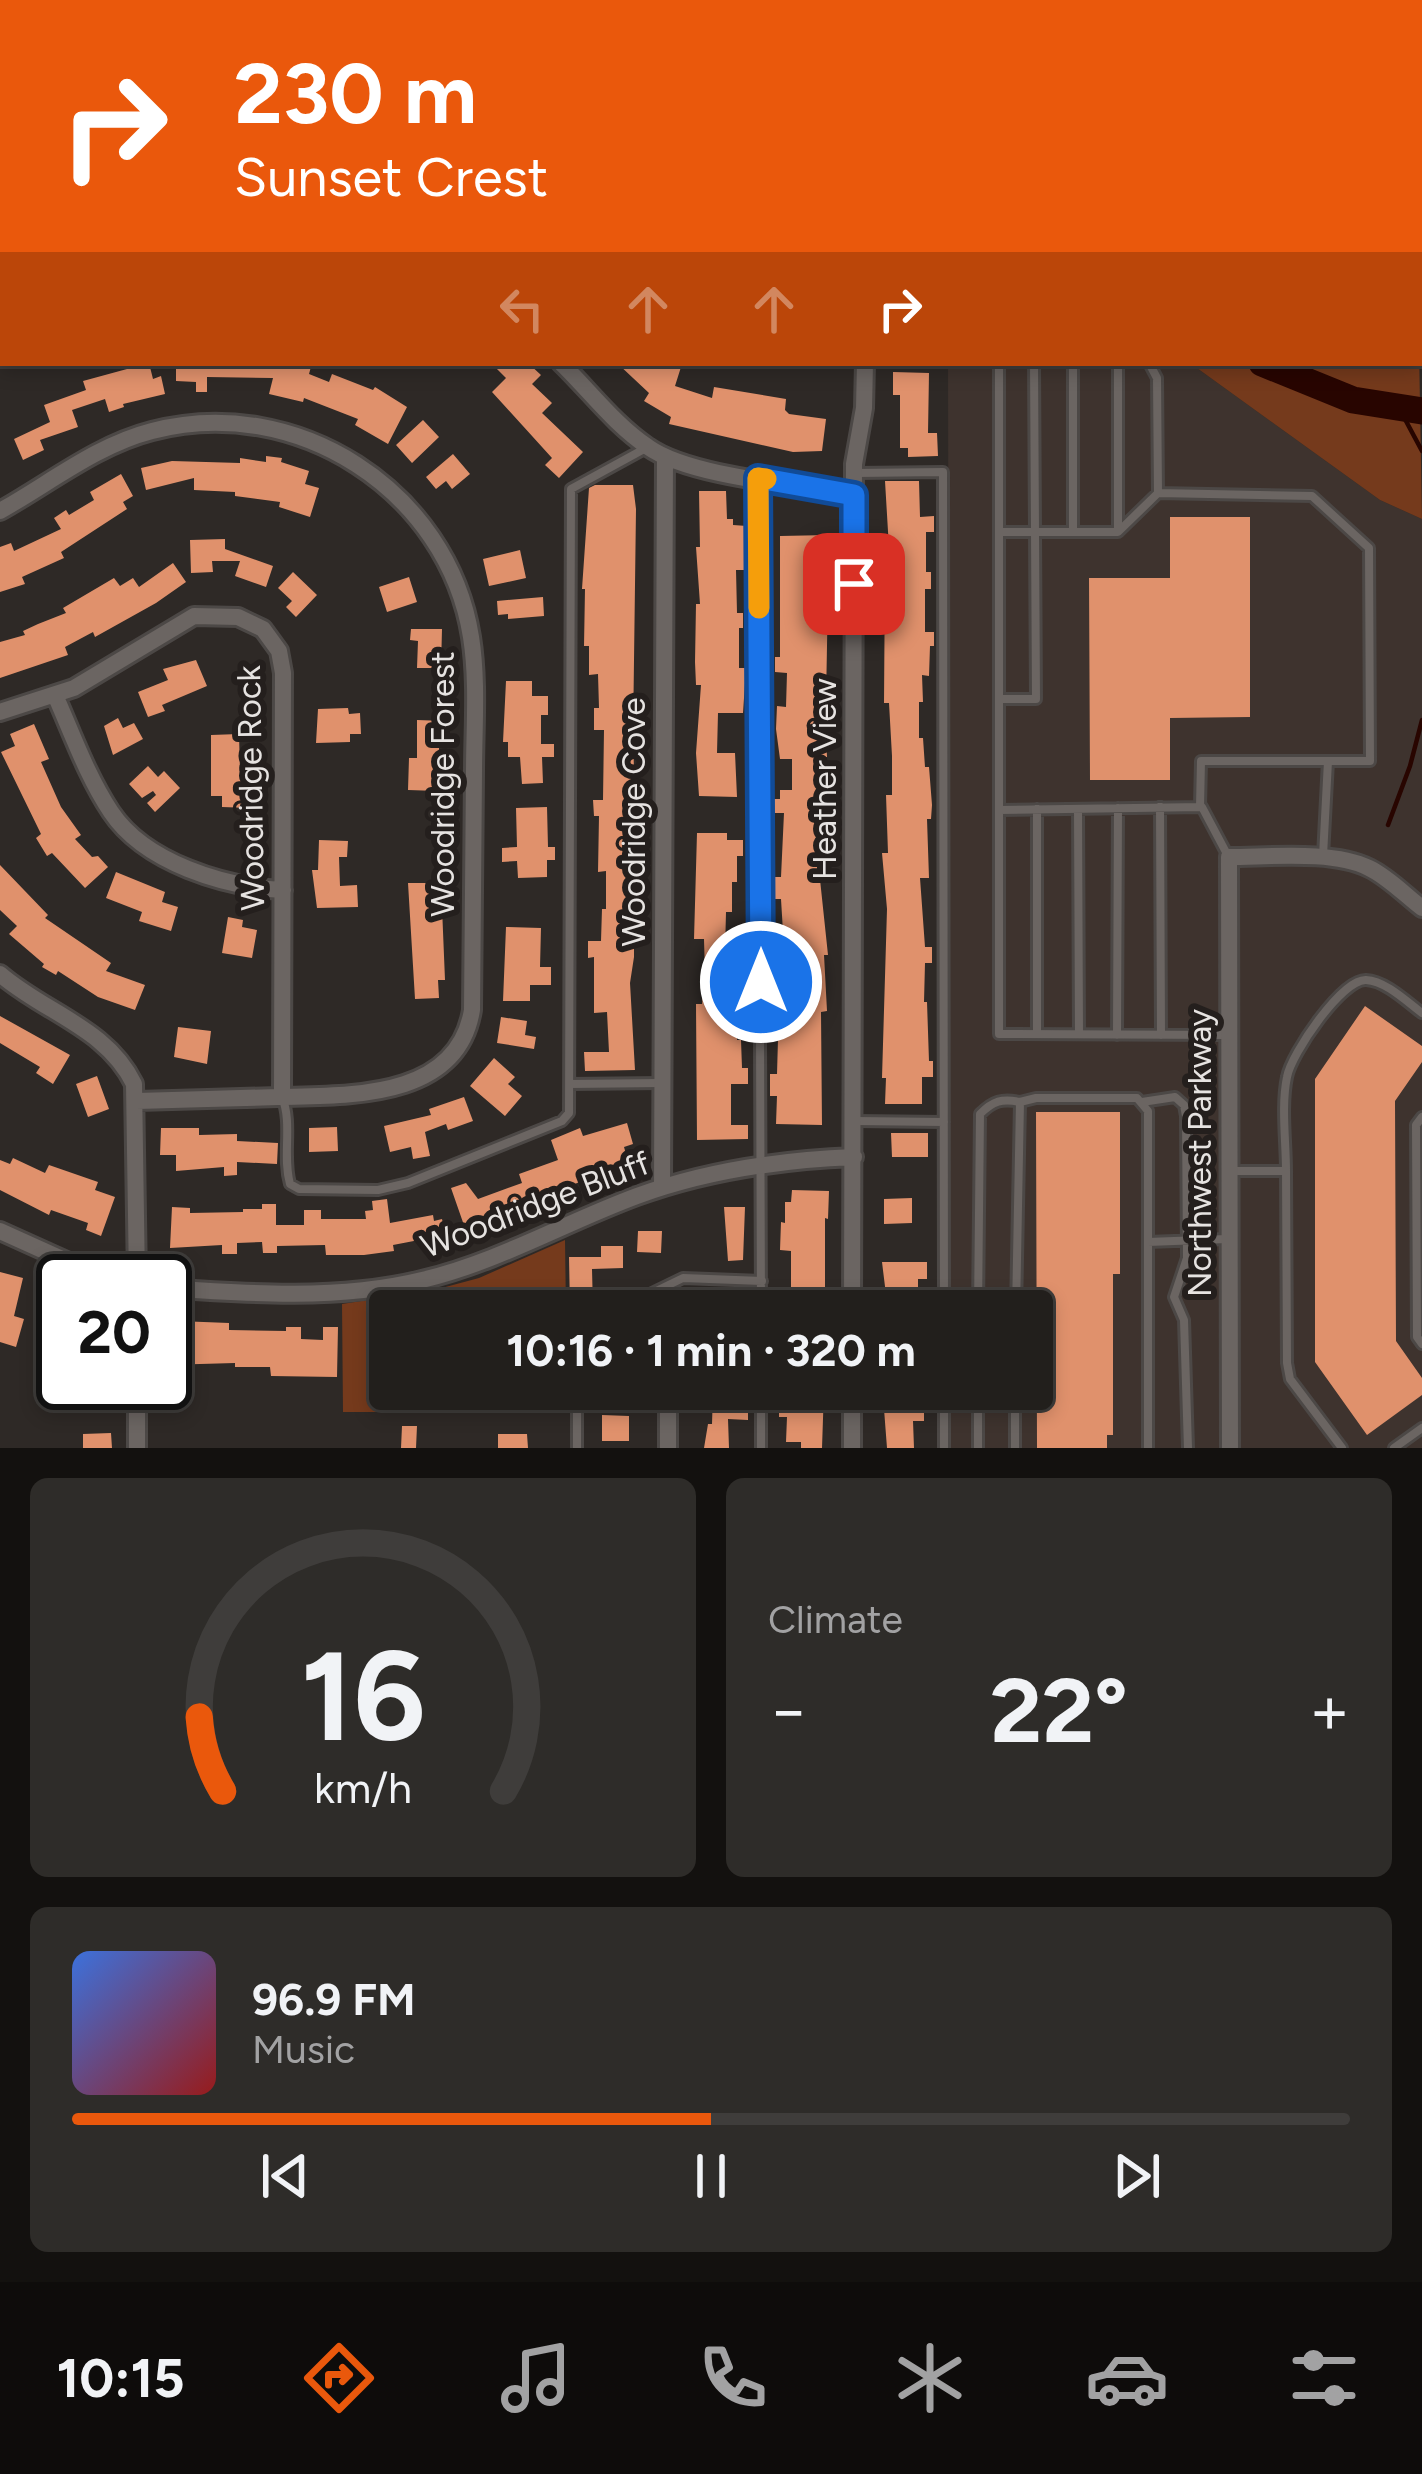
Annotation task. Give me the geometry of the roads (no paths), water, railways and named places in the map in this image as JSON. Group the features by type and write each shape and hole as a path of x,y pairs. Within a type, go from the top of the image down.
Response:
{"street":[{"path":"564,366 621,425 665,458 854,495"},
{"name":"Heather View","path":"852,1290 854,468 865,366"},
{"name":"Woodridge Forest","path":"0,511 127,439 205,422 259,425 310,439 358,464 409,507 447,562 466,613 475,679 470,1025 463,1042 447,1062 425,1076 376,1091 137,1101"},
{"name":"Woodridge Cove","path":"662,1187 665,458"},
{"name":"Woodridge Rock","path":"0,712 55,695 106,670 194,616 238,617 262,629 279,651 283,673 282,1096"},
{"path":"55,695 112,814 130,834 160,854 216,879 283,890"},
{"path":"1229,857 1323,859 1371,869 1422,908"},
{"name":"Northwest Parkway","path":"1229,857 1230,1448"},
{"path":"0,974 105,1042 123,1061 137,1101 137,1254"},
{"name":"Woodridge Bluff","path":"192,1288 328,1291 419,1281 500,1255 662,1187 762,1166 854,1157"},
{"path":"0,1231 51,1254"},
{"path":"137,1410 137,1448"},
{"path":"668,1410 668,1448"},
{"path":"852,1410 852,1448"}],"lane":[{"path":"999,366 999,1034 1229,1035"},
{"path":"999,699 1036,700 1034,366"},
{"path":"1073,366 1073,532"},
{"path":"1118,366 1118,532"},
{"path":"1151,366 1157,378 1158,493"},
{"path":"282,1096 287,1110 286,1171 290,1184 299,1189 378,1190 408,1183 562,1121 568,1113 571,489 647,447"},
{"path":"854,468 943,472 944,1290"},
{"path":"758,478 761,1290"},
{"path":"999,532 1118,532 1158,493 1312,496 1369,548 1370,761 1201,761 1200,807 1229,857"},
{"path":"1323,859 1328,761"},
{"path":"1160,807 1161,1035"},
{"path":"999,810 1200,807"},
{"path":"1117,1035 1118,808"},
{"path":"1036,809 1037,1034"},
{"path":"1078,809 1079,1034"},
{"path":"1342,1448 1290,1379 1286,1078 1344,987 1368,980 1422,1012"},
{"path":"570,1084 662,1083"},
{"path":"1142,1102 1174,1096 1184,1105 1187,1240 1184,1270 1176,1281 1174,1297 1184,1319 1188,1448"},
{"path":"978,1290 980,1114 991,1103 1006,1099 1137,1098 1142,1102 1148,1112 1148,1448"},
{"path":"1016,1290 1020,1102"},
{"path":"1422,1117 1416,1126 1417,1337 1422,1344"},
{"path":"854,1121 944,1122"},
{"path":"1229,1172 1286,1171"},
{"path":"1148,1242 1228,1239"},
{"path":"658,1290 683,1278 761,1281"},
{"path":"577,1448 578,1410"},
{"path":"761,1410 761,1448"},
{"path":"944,1410 944,1448"},
{"path":"978,1410 978,1448"},
{"path":"1015,1410 1015,1448"},
{"path":"1394,1448 1422,1428"}],"waterway":[{"path":"1269,366 1353,400 1422,411"},
{"path":"1399,408 1422,451"},
{"path":"1388,825 1422,720"}]}
